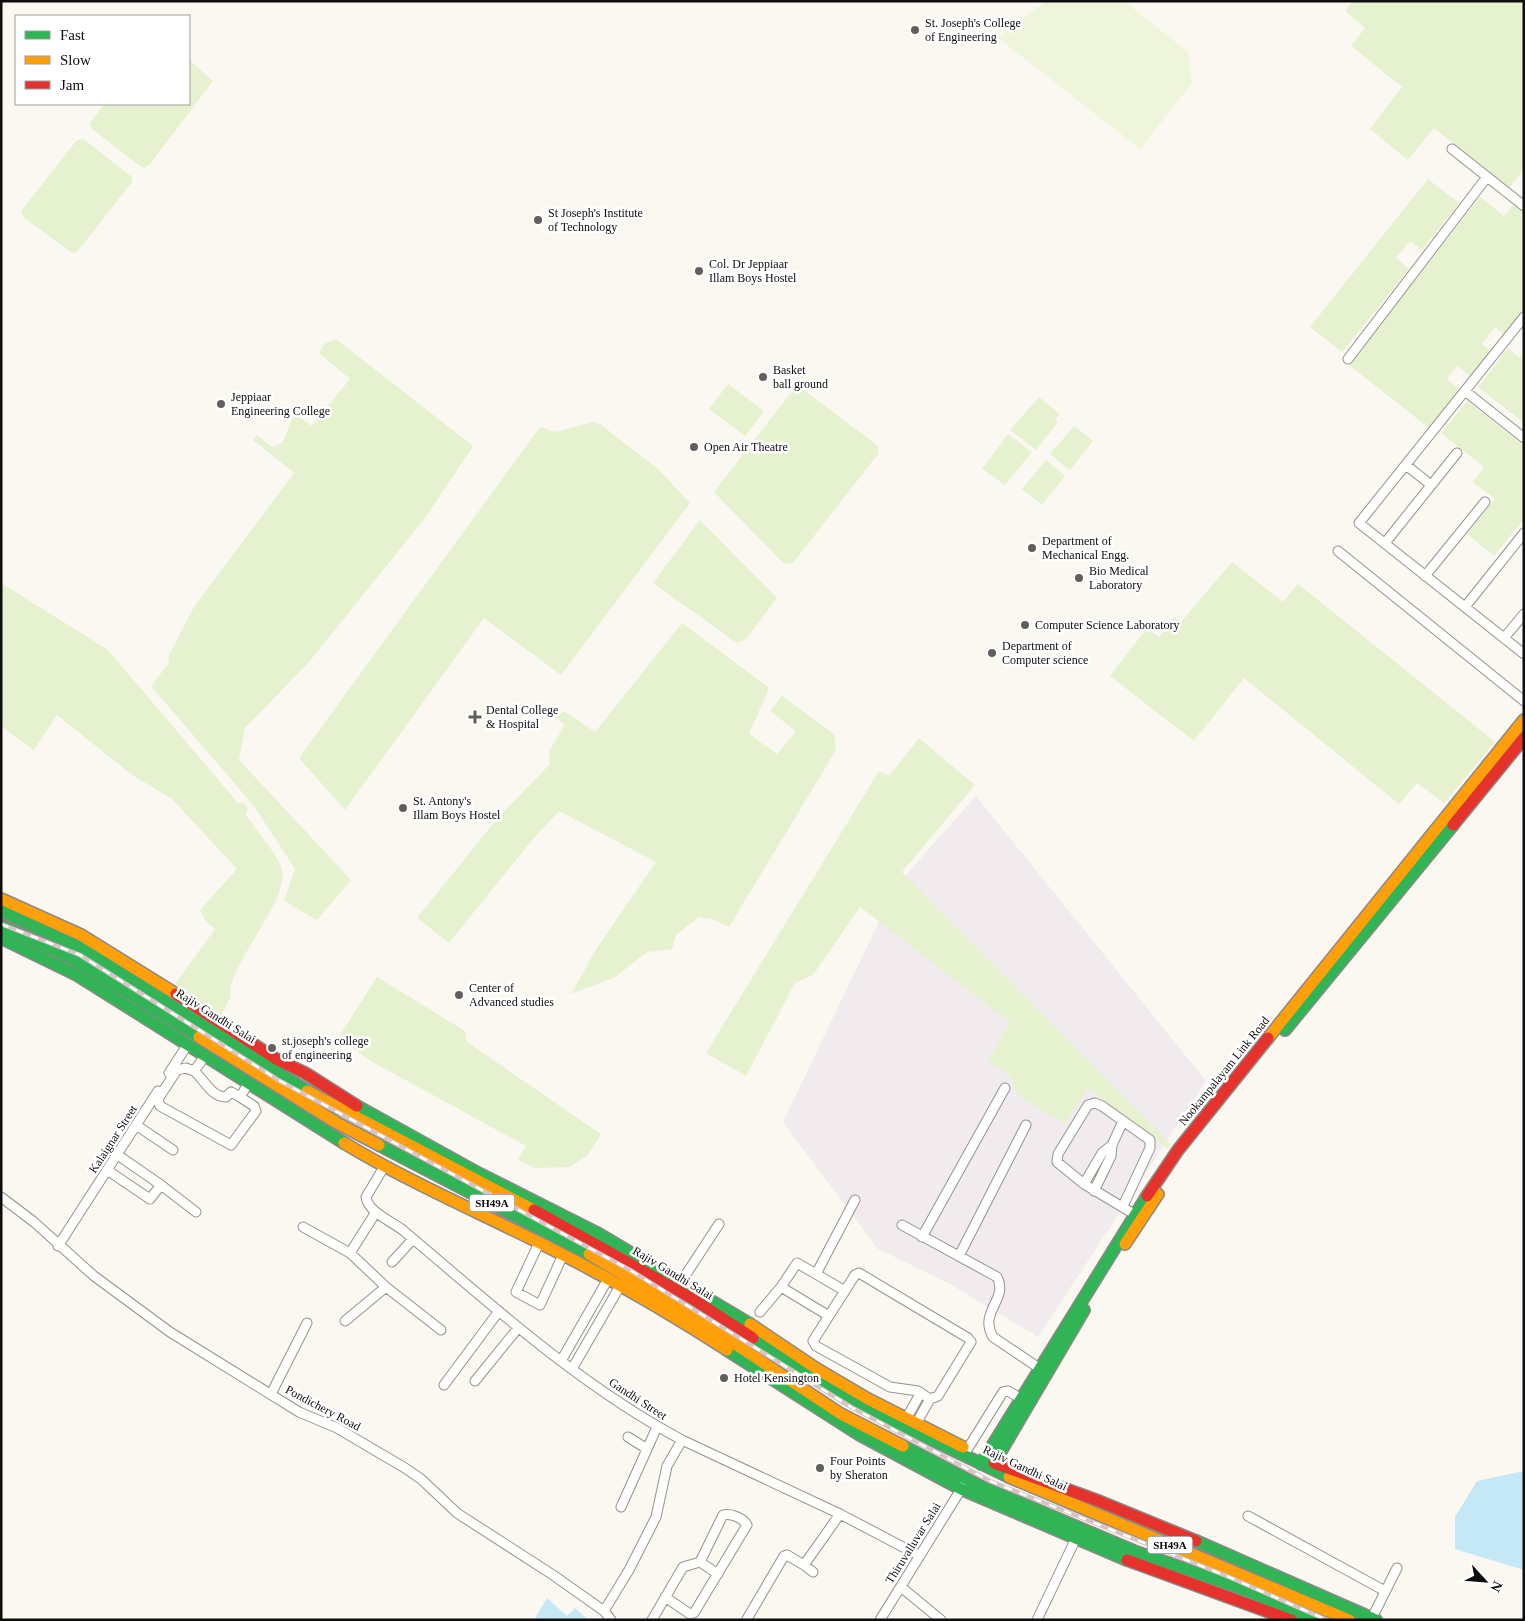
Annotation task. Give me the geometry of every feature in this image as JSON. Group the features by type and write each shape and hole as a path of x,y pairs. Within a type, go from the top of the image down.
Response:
{"street":[{"path":"1452,149 1524,206"},
{"path":"1348,359 1486,176"},
{"path":"1524,316 1360,523 1524,654"},
{"path":"1465,391 1524,438"},
{"path":"1385,543 1457,454"},
{"path":"1406,465 1431,485"},
{"path":"1425,576 1485,502"},
{"path":"1464,607 1524,533"},
{"path":"1338,551 1524,701"},
{"path":"1504,638 1524,614"},
{"name":"Nookampalayam Link Road","path":"987,1463 1020,1398 1134,1214 1185,1141 1524,720"},
{"name":"Nookampalayam Link Road","path":"987,1463 1117,1255 1190,1146 1524,738"},
{"path":"1,899 81,935 166,987 204,1014 276,1059 305,1073 340,1096 478,1172 599,1234 751,1325 817,1369 967,1450 987,1463 1096,1500 1240,1559 1374,1619 1397,1568"},
{"name":"Rajiv Gandhi Salai","path":"1,911 81,948 298,1086 579,1233 692,1299 849,1400 987,1463 1040,1492 1350,1620"},
{"name":"SH49A","path":"1,926 75,960 337,1123 572,1244 686,1311 841,1414 964,1484 1078,1533 1134,1550 1276,1602 1317,1620"},
{"path":"1,938 77,975 248,1084 384,1167 608,1279 710,1338 860,1435 964,1484"},
{"path":"222,1052 229,1041"},
{"name":"Kalaignar Street","path":"58,1246 188,1044"},
{"path":"194,1071 205,1056"},
{"path":"186,1068 194,1071 203,1079 207,1086 222,1097 226,1097 231,1092 240,1097 254,1106 256,1111 236,1142 229,1145 158,1103 158,1099 177,1070 186,1068"},
{"path":"240,1097 248,1084"},
{"path":"922,1236 1005,1088"},
{"path":"1123,1206 1151,1143 1148,1136 1102,1106 1095,1103 1088,1105 1058,1154 1059,1165 1094,1191 1134,1214"},
{"path":"1094,1191 1111,1156 1112,1145 1123,1121"},
{"path":"959,1256 1026,1124"},
{"path":"136,1125 173,1150"},
{"path":"1084,1184 1102,1153 1112,1145"},
{"path":"122,1158 196,1212"},
{"path":"350,1253 376,1212 368,1203 366,1197 384,1167"},
{"path":"107,1170 150,1199 161,1185"},
{"name":"Pondichery Road","path":"1,1197 34,1222 58,1246 101,1282 170,1332 299,1412 337,1428 405,1468 421,1479 457,1513 553,1575 604,1612 611,1620"},
{"path":"816,1274 855,1200"},
{"name":"Gandhi Street","path":"376,1212 413,1239 518,1328 561,1361 658,1427 840,1514 920,1556"},
{"path":"680,1282 719,1224"},
{"path":"902,1225 988,1270 997,1277 1001,1290 988,1323 993,1337 1039,1368"},
{"path":"303,1227 350,1253 386,1287 441,1330"},
{"path":"392,1262 413,1239"},
{"path":"539,1243 516,1292 540,1305 563,1255"},
{"path":"760,1312 781,1287 797,1263 845,1291"},
{"path":"863,1274 968,1338 971,1342 970,1346 938,1396 930,1398 920,1394 918,1391 890,1387 816,1346 813,1341 845,1291 855,1275 863,1274"},
{"path":"561,1361 608,1279"},
{"path":"572,1368 620,1286"},
{"path":"345,1321 386,1287"},
{"path":"781,1287 829,1316"},
{"path":"444,1385 499,1311"},
{"path":"271,1394 306,1323"},
{"path":"475,1381 518,1328"},
{"path":"967,1450 1003,1392 1008,1391 1020,1398"},
{"path":"911,1421 920,1394"},
{"path":"911,1421 930,1398"},
{"path":"621,1507 658,1427"},
{"path":"628,1437 647,1449"},
{"path":"604,1612 629,1570 656,1517 667,1466 682,1440"},
{"name":"Thiruvalluvar Salai","path":"880,1620 964,1484"},
{"path":"652,1620 665,1597 683,1567 700,1562 723,1515 728,1514 744,1521 747,1525 694,1613 690,1614 665,1597"},
{"path":"804,1565 840,1514"},
{"path":"1248,1516 1385,1591"},
{"path":"1037,1620 1078,1533 1133,1563 1291,1620"},
{"path":"747,1619 784,1556 787,1555 813,1572"},
{"path":"700,1562 718,1574"},
{"path":"901,1587 942,1620"},
{"path":"1276,1602 1280,1590"}],"shaded area":[{"path":"976,796 1206,1081 1038,1337 948,1283 878,1249 783,1122 896,886"}],"green space":[{"path":"1046,1 1124,1 1188,52 1192,83 1140,149 998,38"},
{"path":"1353,1 1524,1 1524,169 1509,188 1434,128 1408,160 1370,129 1402,87 1351,46 1365,28 1345,11"},
{"path":"190,61 213,81 150,164 144,168 92,129 90,123 103,105 190,105"},
{"path":"83,139 132,177 132,182 77,252 72,253 23,217 21,211 77,140"},
{"path":"1428,179 1459,203 1422,250 1410,241 1396,258 1409,269 1342,352 1310,327"},
{"path":"1480,197 1504,216 1514,204 1524,211 1524,311 1505,335 1495,327 1482,344 1490,351 1471,377 1457,366 1447,379 1459,389 1429,428 1349,365"},
{"path":"336,339 473,446 425,518 309,662 245,728 239,760 351,880 317,920 284,901 295,869 254,806 151,686 169,663 168,657 194,607 294,473 253,440 257,435 272,447 282,443 295,414 312,426 350,379 319,353 324,344"},
{"path":"1508,348 1520,358 1524,353 1524,423 1478,387"},
{"path":"728,384 764,411 745,436 709,409"},
{"path":"797,385 878,446 878,454 793,563 784,564 714,492"},
{"path":"1039,397 1060,414 1055,419 1058,422 1036,450 1010,430"},
{"path":"1467,401 1524,446 1524,519 1494,556 1467,534 1495,499 1473,482 1484,467 1441,433"},
{"path":"592,422 600,424 659,470 690,503 561,675 484,618 345,810 299,758 540,427 556,432"},
{"path":"1074,426 1093,441 1070,470 1050,454"},
{"path":"1008,434 1032,452 1005,485 982,469"},
{"path":"1046,460 1065,476 1042,505 1022,489"},
{"path":"700,520 777,598 746,639 737,643 653,583"},
{"path":"1232,562 1283,602 1298,584 1495,742 1444,803 1417,783 1399,804 1244,678 1194,741 1110,676 1147,628 1159,637 1174,617 1181,622"},
{"path":"1,583 108,650 238,803 244,803 248,808 246,815 280,864 282,883 276,899 237,969 232,985 231,997 221,1015 175,984 215,929 206,921 200,910 237,869 172,799 132,775 57,715 34,750 1,726"},
{"path":"682,623 769,688 749,734 777,754 796,731 770,711 782,696 834,734 836,750 729,927 712,919 699,917 676,935 672,949 647,952 615,977 571,994 597,948 656,862 559,811 533,839 449,943 417,918 496,820 550,764 549,751 565,725 556,717 564,711 595,732"},
{"path":"919,738 975,785 902,872 1171,1145 1168,1149 1088,1088 1064,1124 1022,1098 1016,1091 1010,1075 988,1062 1010,1022 860,907 813,975 795,983 746,1076 706,1053 879,771 889,776"},
{"path":"377,977 465,1031 467,1042 601,1134 588,1155 570,1167 535,1168 518,1160 526,1146 369,1060 339,1037"}],"water":[{"path":"1524,1471 1524,1570 1455,1549 1455,1517 1477,1481"},
{"path":"547,1598 567,1616 575,1608 588,1620 534,1620"}],"railway":[{"path":"1,924 80,955 280,1081 630,1270 851,1407 990,1481 1229,1577 1327,1620"}],"traffic: fast":[{"path":"1285,1030 1453,825"},
{"path":"1,911 81,948 307,1091"},
{"path":"1,926 75,960 199,1037"},
{"path":"1,938 77,975 344,1143"},
{"path":"357,1106 478,1173 599,1234 750,1324"},
{"path":"379,1145 589,1254"},
{"path":"981,1464 1147,1196"},
{"path":"991,1468 1084,1310"},
{"path":"753,1338 849,1400 1009,1477"},
{"path":"727,1350 860,1435 961,1489 1127,1560"},
{"path":"903,1446 978,1485 1134,1551 1240,1588 1317,1620"},
{"path":"1196,1541 1376,1620"}],"traffic: slow":[{"path":"1268,1038 1524,720"},
{"path":"1,899 81,935 176,994"},
{"path":"199,1037 337,1123 379,1145"},
{"path":"307,1091 534,1210"},
{"path":"344,1143 416,1183 588,1268 658,1307 727,1350"},
{"path":"1125,1244 1158,1194"},
{"path":"589,1254 685,1311 841,1414 903,1446"},
{"path":"750,1324 817,1369 868,1399 963,1447"},
{"path":"1009,1477 1349,1620"}],"traffic: jam":[{"path":"1453,825 1524,738"},
{"path":"176,994 276,1059 305,1073 357,1106"},
{"path":"1147,1196 1178,1150 1268,1038"},
{"path":"534,1210 693,1299 753,1338"},
{"path":"994,1463 1096,1500 1196,1541"},
{"path":"1127,1560 1291,1620"}],"place":[{"name":"St. Joseph's College of Engineering","path":"915,30"},
{"name":"St Joseph's Institute of Technology","path":"538,220"},
{"name":"Col. Dr Jeppiaar Illam Boys Hostel","path":"699,271"},
{"name":"Basket ball ground","path":"763,377"},
{"name":"Jeppiaar Engineering College","path":"221,404"},
{"name":"Open Air Theatre","path":"694,447"},
{"name":"Department of Mechanical Engg.","path":"1032,548"},
{"name":"Bio Medical Laboratory","path":"1079,578"},
{"name":"Computer Science Laboratory","path":"1025,625"},
{"name":"Department of Computer science","path":"992,653"},
{"name":"Dental College & Hospital","path":"475,717"},
{"name":"St. Antony's Illam Boys Hostel","path":"403,808"},
{"name":"Center of Advanced studies","path":"459,995"},
{"name":"st.joseph's college of engineering","path":"272,1048"},
{"name":"Hotel Kensington","path":"724,1378"},
{"name":"Four Points by Sheraton","path":"820,1468"}]}
